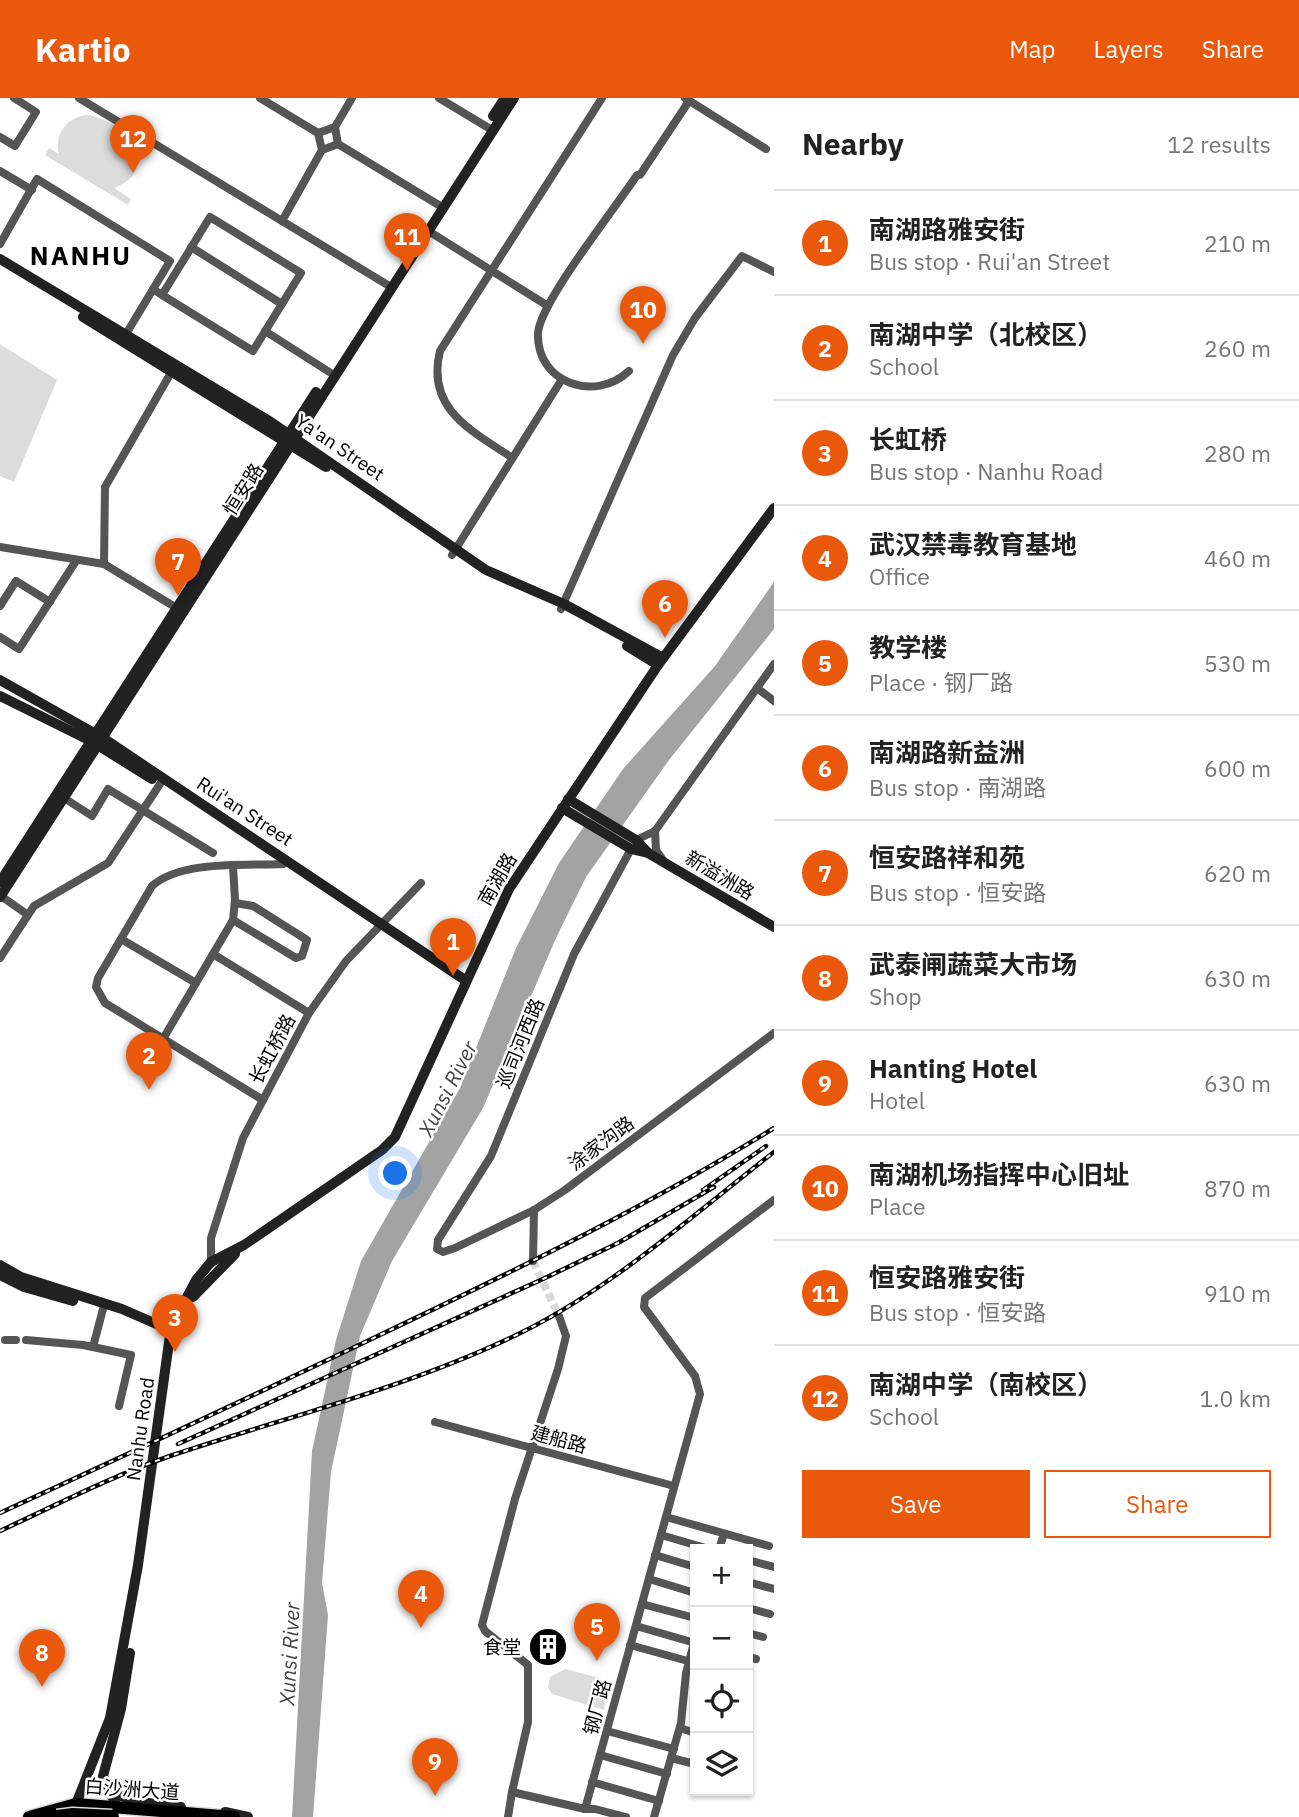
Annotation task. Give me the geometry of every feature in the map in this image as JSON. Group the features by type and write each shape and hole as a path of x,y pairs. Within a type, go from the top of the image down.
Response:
{"highway":[{"path":"57,1817 115,1812"}],"main road":[{"name":"恒安路","path":"489,129 505,98"},
{"name":"恒安路","path":"0,882 182,611 439,205 489,129 514,98"},
{"name":"Ya'an Street","path":"0,259 291,440 497,583 563,607 660,661"},
{"name":"Ya'an Street","path":"0,267 124,338 172,372 291,440"},
{"name":"南湖路","path":"244,1245 382,1150 395,1137 505,897 660,661 774,508"},
{"name":"Rui'an Street","path":"0,680 97,740 464,983"},
{"name":"Rui'an Street","path":"0,696 97,740 160,784 380,925"},
{"name":"恒安路","path":"0,897 64,798 97,740"},
{"name":"新溢洲路","path":"565,804 774,927"},
{"name":"Nanhu Road","path":"76,1811 105,1737 123,1655 174,1334 185,1298 211,1262 244,1245"},
{"name":"Nanhu Road","path":"107,1789 104,1769 126,1684 174,1334 195,1293 244,1245"},
{"path":"0,1265 20,1277 122,1309 174,1334"},
{"path":"0,1275 24,1287 103,1309 174,1334"},
{"path":"107,1789 115,1812"},
{"path":"107,1789 132,1801 240,1813 248,1817"},
{"name":"白沙洲大道","path":"29,1817 76,1811 234,1817"}],"street":[{"path":"0,137 15,146 36,111 14,98"},
{"path":"79,98 388,285"},
{"path":"260,98 318,133 322,150"},
{"path":"318,133 335,127 352,98"},
{"path":"439,98 489,129"},
{"path":"511,457 456,418 440,391 437,379 440,351 489,270 602,98"},
{"path":"629,371 619,380 594,388 562,379 552,371 539,345 540,321 548,306 617,202 637,175 640,175 687,99 766,149"},
{"path":"335,127 338,144 439,205"},
{"path":"282,221 322,150 338,144"},
{"path":"0,171 32,190"},
{"path":"0,244 37,179 170,261 124,338"},
{"path":"153,289 162,295 253,351 301,273 210,217 162,295"},
{"path":"425,228 548,306"},
{"path":"191,247 282,304"},
{"path":"563,607 673,355 695,318 742,256 749,257 774,272"},
{"path":"265,331 332,373"},
{"path":"104,564 105,487 172,372"},
{"path":"454,552 562,379"},
{"path":"0,547 104,564 182,611"},
{"path":"0,637 19,649 76,561"},
{"path":"0,606 16,581 50,601"},
{"path":"634,845 655,831 774,664"},
{"path":"757,688 774,701"},
{"path":"0,958 34,906 108,863 160,784"},
{"path":"64,798 92,816 108,789 213,853"},
{"path":"655,831 656,850 666,863"},
{"name":"巡司河西路","path":"436,1247 491,1156 574,954 634,845"},
{"path":"263,1100 99,997 96,988 98,978 152,886 162,877 176,871 284,864"},
{"path":"163,1039 233,920 233,866"},
{"name":"长虹桥路","path":"211,1262 211,1238 234,1175 243,1138 309,1013 346,961 421,883"},
{"path":"0,897 28,915"},
{"path":"233,920 296,958 302,956 308,943 253,906 235,903"},
{"path":"121,939 196,983"},
{"path":"213,954 309,1013"},
{"name":"涂家沟路","path":"436,1247 443,1252 455,1248 534,1210 774,1034"},
{"name":"钢厂路","path":"585,1809 700,1394 695,1376 644,1307 646,1298 774,1200"},
{"path":"533,1261 534,1210"},
{"path":"93,1347 103,1309"},
{"path":"508,1817 528,1722 528,1665 485,1631 482,1625 515,1499 534,1448 566,1336 559,1316"},
{"path":"5,1340 16,1340"},
{"path":"26,1340 93,1347 131,1356 119,1406"},
{"name":"建船路","path":"435,1422 674,1486"},
{"path":"666,1517 769,1546"},
{"path":"721,1544 724,1534"},
{"path":"661,1535 692,1544"},
{"path":"655,1555 690,1566"},
{"path":"753,1561 774,1567"},
{"path":"649,1579 690,1591"},
{"path":"753,1583 774,1589"},
{"path":"642,1604 690,1617"},
{"path":"753,1609 770,1614"},
{"path":"636,1626 690,1640"},
{"path":"753,1634 762,1637"},
{"path":"631,1645 690,1661"},
{"path":"654,1817 680,1728 691,1670"},
{"path":"680,1728 690,1731"},
{"path":"607,1731 690,1762"},
{"path":"600,1755 667,1774"},
{"path":"592,1782 659,1801"},
{"path":"512,1792 626,1817"}],"shaded area":[{"path":"86,115 113,124 133,145 137,168 129,179 114,188 131,199 128,205 45,155 49,148 59,154 58,140 63,129 73,120"},
{"path":"0,344 57,380 14,482 0,476"},
{"path":"774,582 774,629 669,760 586,877 556,938 483,1108 392,1261 360,1336 331,1472 322,1583 328,1615 313,1817 292,1817 312,1451 336,1340 361,1261 460,1088 516,948 559,863 623,769 715,666"},
{"path":"565,1669 600,1678 607,1686 604,1710 552,1694 548,1687 550,1677"}],"tunnel":[{"path":"533,1261 559,1316"}],"railway":[{"path":"0,1513 533,1261 679,1184 774,1128"},
{"path":"703,1190 766,1146"},
{"path":"0,1531 148,1464 385,1388 510,1338 546,1320 614,1277 774,1152"},
{"path":"178,1444 543,1279 618,1243 714,1187"}],"place":[{"name":"南湖中学（南校区）","path":"133,173"},
{"name":"恒安路雅安街","path":"407,271"},
{"name":"南湖机场指挥中心旧址","path":"643,344"},
{"name":"恒安路祥和苑","path":"178,596"},
{"name":"南湖路新益洲","path":"665,638"},
{"name":"南湖路雅安街","path":"453,976"},
{"name":"南湖中学（北校区）","path":"149,1090"},
{"name":"长虹桥","path":"175,1352"},
{"name":"武汉禁毒教育基地","path":"421,1628"},
{"name":"食堂","path":"548,1647"},
{"name":"教学楼","path":"597,1661"},
{"name":"武泰闸蔬菜大市场","path":"42,1687"},
{"name":"Hanting Hotel","path":"435,1796"}],"district":[{"name":"NANHU","path":"81,256"}],"water label":[{"name":"Xunsi River","path":"448,1089"},
{"name":"Xunsi River","path":"290,1654"}]}
